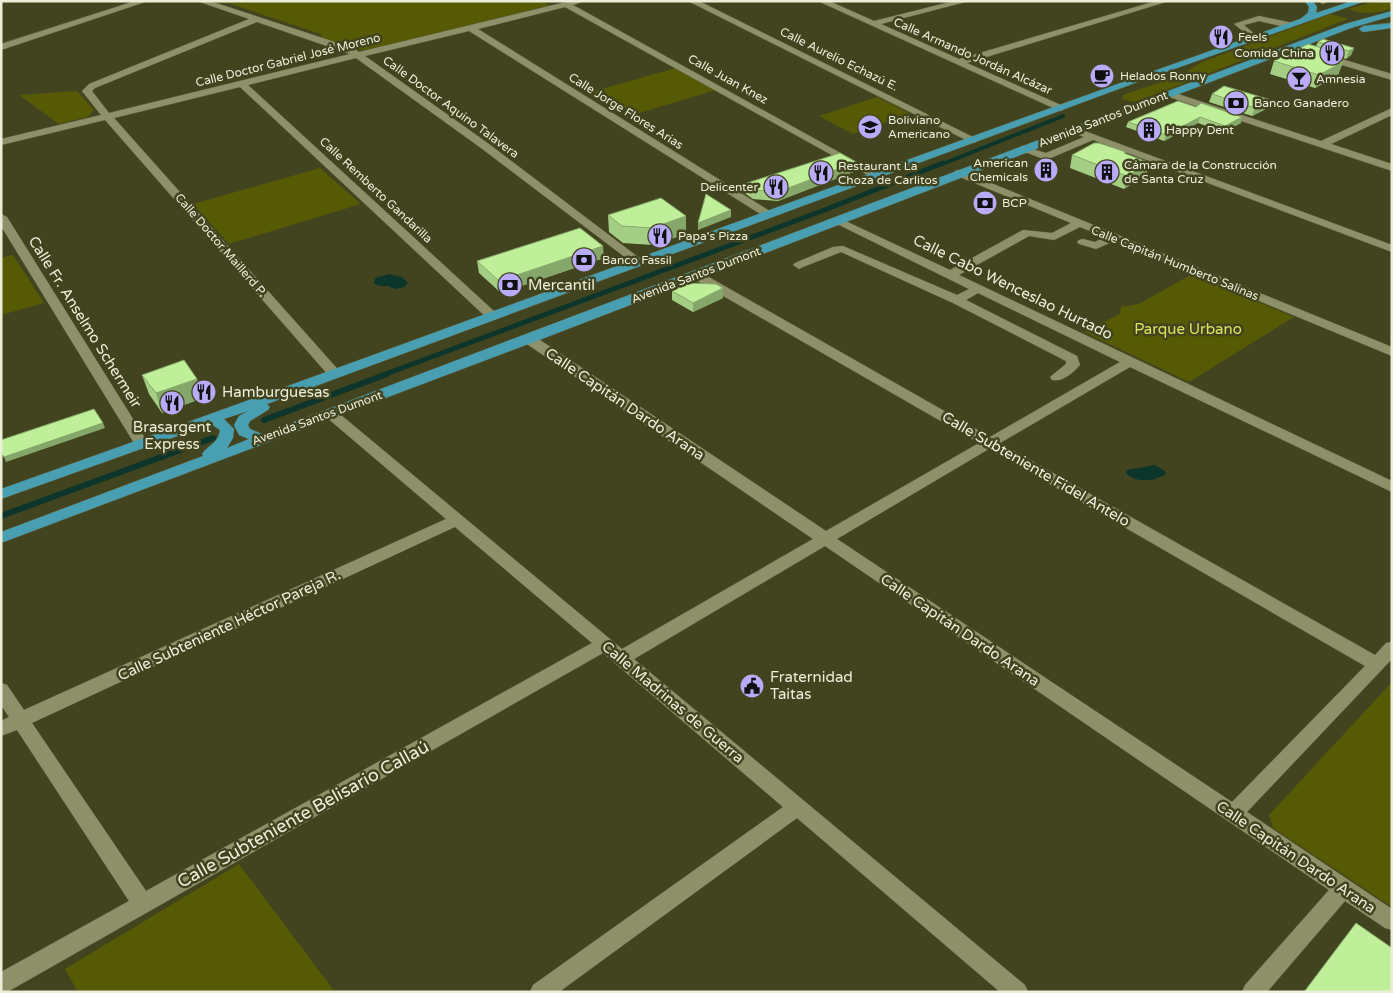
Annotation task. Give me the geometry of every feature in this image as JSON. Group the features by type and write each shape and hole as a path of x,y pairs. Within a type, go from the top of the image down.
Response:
{"main road":[{"path":"1303,20 1312,14 1313,6 1308,1"},
{"path":"1322,1 1335,9 1392,23"},
{"name":"Avenida Santos Dumont","path":"1,494 298,388 1132,81 1362,1"},
{"name":"Avenida Santos Dumont","path":"1,538 529,339 1090,123 1370,18 1392,13"},
{"path":"1327,34 1392,23"},
{"path":"1090,123 1108,112 1114,94 1132,81"},
{"path":"1087,98 1134,107"},
{"path":"261,439 244,432 241,425 244,419 298,388"},
{"path":"162,476 212,452 223,444 227,438 227,429 221,423 210,419"}],"street":[{"path":"1,47 144,1"},
{"name":"Calle Doctor Aquino Talavera","path":"201,1 344,47 359,55 485,146 638,262"},
{"name":"Calle Doctor Gabriel José Moreno","path":"1,142 581,1"},
{"name":"Calle Aurelio Echazú E.","path":"692,1 974,140"},
{"name":"Calle Armando Jordán Alcázar","path":"822,1 1060,108"},
{"path":"873,24 965,1"},
{"path":"960,62 1165,1"},
{"name":"Calle Juan Knez","path":"567,5 877,176"},
{"path":"1254,37 1238,24 1259,18 1290,25"},
{"name":"Calle Doctor Maillerd P.","path":"257,19 92,86 87,91 335,374"},
{"name":"Calle Jorge Flores Arias","path":"471,28 769,215"},
{"path":"1293,48 1392,76"},
{"name":"Calle Remberto Gandarilla","path":"242,84 492,316"},
{"path":"1169,94 1392,168"},
{"path":"1321,145 1392,111"},
{"path":"1074,130 1392,249"},
{"path":"1022,149 1046,157 1092,137"},
{"name":"Calle Capitán Humberto Salinas","path":"959,173 1392,352"},
{"name":"Calle Fr. Anselmo Schermeir","path":"1,217 141,443"},
{"name":"Calle Cabo Wenceslao Hurtado","path":"837,221 1392,487"},
{"path":"950,274 1027,232 1054,237 1080,223"},
{"path":"1083,242 1096,246 1114,237"},
{"path":"800,265 837,248 843,249 957,300 1072,359 1073,365 1057,376"},
{"name":"Calle Subteniente Fidel Antelo","path":"696,275 1376,664"},
{"path":"957,300 979,288"},
{"name":"Calle Capitán Dardo Arana","path":"529,339 1392,921"},
{"path":"621,658 1130,361"},
{"name":"Calle Madrinas de Guerra","path":"330,413 1017,992"},
{"name":"Calle Subteniente Héctor Pareja R.","path":"1,729 457,520"},
{"name":"Calle Subteniente Belisario Callaú","path":"1,984 605,644"},
{"path":"1233,814 1392,648"},
{"path":"1,690 143,904"},
{"path":"541,992 798,807"},
{"path":"1253,992 1343,888"}],"green space":[{"path":"205,1 544,1 549,6 371,50 358,50 322,38 321,34 228,3 213,4"},
{"path":"1376,1 1392,1 1392,9 1370,13 1348,9"},
{"path":"1330,14 1348,19 1141,100 1134,102 1122,99 1123,95 1179,76 1200,63"},
{"path":"676,68 716,90 626,117 587,93"},
{"path":"77,91 94,110 87,117 59,124 19,95"},
{"path":"877,97 911,114 853,134 819,116"},
{"path":"320,168 361,204 229,244 193,204"},
{"path":"13,255 44,303 1,315 1,258"},
{"name":"Parque Urbano","path":"1192,274 1294,317 1189,382 1084,332 1120,314 1121,307 1139,304"},
{"path":"1392,682 1392,907 1273,828 1269,815"},
{"path":"239,864 335,992 78,992 65,969"}],"water":[{"path":"389,274 402,277 408,283 405,287 395,289 374,284 375,278"},
{"path":"1155,465 1165,471 1166,474 1151,480 1140,480 1126,473 1127,470"}],"building":[{"path":"1323,39 1354,48 1349,51 1318,42"},
{"path":"1308,44 1339,53 1329,58 1343,62 1319,75 1274,61"},
{"path":"1224,86 1271,100 1255,108 1212,94"},
{"path":"1178,101 1196,107 1201,103 1242,117 1225,126 1200,117 1166,135 1128,122"},
{"path":"1094,143 1126,152 1124,153 1150,163 1127,176 1072,155"},
{"path":"840,153 856,162 778,192 754,190 744,184"},
{"path":"706,194 731,210 698,223"},
{"path":"661,198 686,216 652,228 622,226 608,215"},
{"path":"580,228 603,246 499,281 477,261"},
{"path":"689,283 716,284 723,288 693,303 672,291"},
{"path":"184,360 197,379 156,393 142,375"},
{"path":"94,409 103,423 4,457 1,452 1,440"},
{"path":"1356,923 1392,948 1392,992 1304,992"}],"waterway":[{"path":"940,165 1063,116"},
{"path":"383,375 822,211 943,163"},
{"path":"264,420 387,374"},
{"path":"1,516 213,438"}],"place":[{"name":"Feels","path":"1221,37"},
{"name":"Comida China","path":"1332,53"},
{"name":"Helados Ronny","path":"1102,76"},
{"name":"Amnesia","path":"1299,79"},
{"name":"Banco Ganadero","path":"1236,103"},
{"name":"Boliviano Americano","path":"870,127"},
{"name":"Happy Dent","path":"1149,130"},
{"name":"American Chemicals","path":"1046,170"},
{"name":"Cámara de la Construcción de Santa Cruz","path":"1107,172"},
{"name":"Restaurant La Choza de Carlitos","path":"821,173"},
{"name":"Delicenter","path":"776,187"},
{"name":"BCP","path":"985,203"},
{"name":"Papa's Pizza","path":"660,236"},
{"name":"Banco Fassil","path":"584,260"},
{"name":"Mercantil","path":"510,285"},
{"name":"Hamburguesas","path":"204,392"},
{"name":"Brasargent Express","path":"172,403"},
{"name":"Fraternidad Taitas","path":"752,686"}]}
